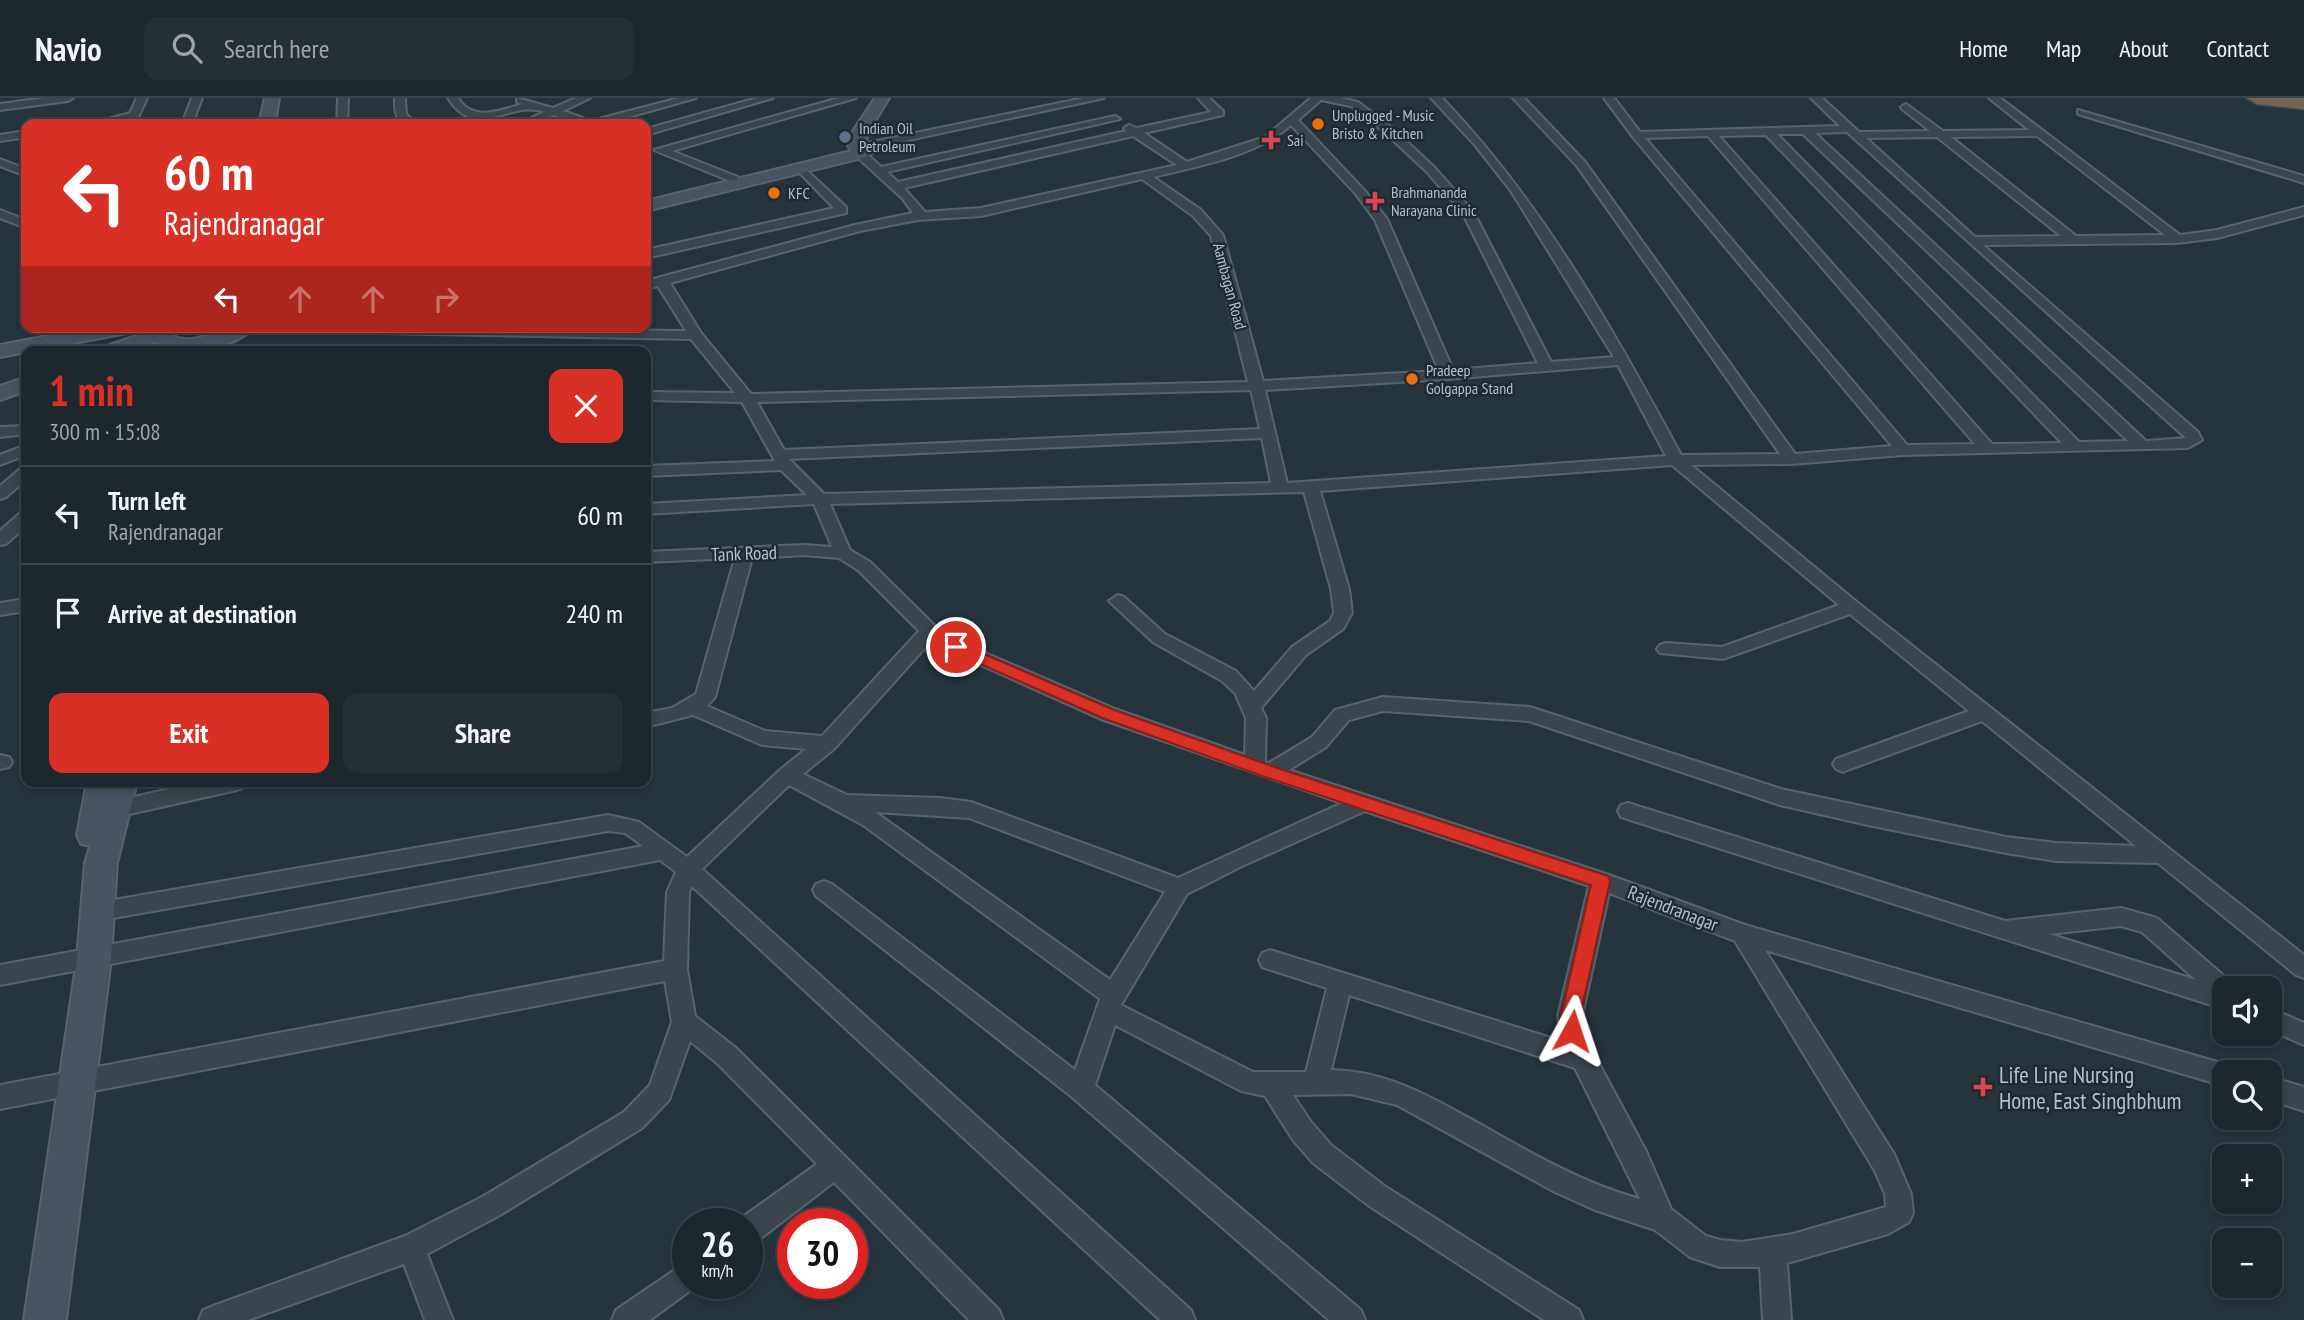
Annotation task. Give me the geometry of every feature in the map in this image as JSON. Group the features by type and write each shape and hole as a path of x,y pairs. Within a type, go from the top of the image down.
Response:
{"highway":[{"path":"2257,98 2304,101"},
{"path":"2298,98 2304,101"}],"main road":[{"path":"255,119 259,98"},
{"path":"268,119 272,98"},
{"path":"858,150 861,131 883,98"},
{"path":"651,205 803,170 858,150"},
{"path":"651,198 858,150"},
{"path":"26,346 95,333"},
{"path":"213,346 237,333"},
{"path":"133,346 163,339 205,346"},
{"path":"0,351 21,347"},
{"path":"0,369 21,366"},
{"path":"0,394 21,385"},
{"path":"101,787 91,839 92,851 102,863"},
{"path":"45,1320 94,959 102,863 119,796"}],"street":[{"path":"0,107 68,98"},
{"path":"132,119 142,98"},
{"path":"189,119 197,98"},
{"path":"342,119 343,98"},
{"path":"400,98 400,113 403,119"},
{"path":"453,98 458,107 473,116 490,116 530,104"},
{"path":"518,98 574,119"},
{"path":"537,119 584,98"},
{"path":"610,119 691,98"},
{"path":"651,131 768,98"},
{"path":"662,150 851,98"},
{"path":"896,186 1219,113 1203,98"},
{"path":"651,284 859,228 918,216 981,212 1186,166 1261,144 1277,134 1317,98"},
{"path":"1325,98 1354,104 1387,129 1430,169 1466,211 1547,367"},
{"path":"1436,98 1501,169 1623,360 1676,460 1852,607 2304,968"},
{"path":"1518,98 1581,164 1791,459"},
{"path":"1609,98 1637,135 1903,450"},
{"path":"651,509 820,499 1311,487 1676,460 1791,459 1903,450 2183,445 2194,440 2193,435 1972,241 1816,98"},
{"path":"1994,98 2177,239"},
{"path":"858,150 1091,99 1186,166"},
{"path":"1906,107 2072,239"},
{"path":"2082,112 2304,180"},
{"path":"878,171 1115,118"},
{"path":"1292,120 1360,192 1381,219 1448,375"},
{"path":"1637,135 1805,130 1941,134 2039,133"},
{"path":"1805,130 2142,446"},
{"path":"1768,131 2076,447"},
{"path":"1711,133 1988,449"},
{"path":"0,138 21,135"},
{"path":"651,146 734,178"},
{"path":"858,150 915,206 918,216"},
{"path":"0,162 21,171"},
{"path":"651,253 842,209 803,170"},
{"name":"Aambagan Road","path":"1145,176 1197,214 1217,235 1269,433 1273,464 1280,486"},
{"path":"1972,241 2177,239 2217,234 2304,211"},
{"path":"0,214 21,222"},
{"path":"662,281 695,335 747,398 782,460 820,499 843,553"},
{"path":"530,333 695,335"},
{"path":"651,396 747,398 1256,386 1448,375 1623,360"},
{"path":"0,432 21,430"},
{"path":"651,471 782,460 1269,433"},
{"path":"0,460 21,452"},
{"path":"0,494 21,476"},
{"path":"1252,706 1300,652 1337,625 1343,613 1340,589 1311,487"},
{"path":"2,542 21,522"},
{"path":"651,719 671,717 694,708 705,697 745,552"},
{"name":"Tank Road","path":"651,557 745,552 843,553"},
{"name":"Rajendranagar","path":"843,553 864,566 930,631 956,647 1108,714 1363,803 1601,881 1743,934 2212,1071"},
{"path":"1118,601 1159,638 1228,676 1243,689 1256,718 1263,769 1319,742 1342,715 1383,704 1530,714 1780,797 1855,814 2006,845 2056,852 2161,855"},
{"path":"0,609 21,606"},
{"path":"1666,649 1723,653 1852,607"},
{"path":"213,1320 411,1248 491,1206 633,1120 660,1092 684,1022 675,969 678,892 688,869 787,775 827,744 930,631"},
{"path":"694,708 762,738 827,744"},
{"path":"1843,764 1984,713"},
{"path":"787,775 844,803 1110,1003 1250,1083 1273,1086 1316,1083 1372,1086 1403,1095 1587,1195 1630,1211 1662,1218 1701,1248 1741,1257 1773,1253 1888,1221 1900,1213 1898,1194 1885,1163 1743,934"},
{"path":"119,796 195,787"},
{"path":"844,803 940,806 971,810 1178,888"},
{"path":"1081,1089 1110,1003 1178,888 1363,803"},
{"path":"1628,811 2212,995"},
{"path":"96,912 608,823 625,823 637,829 688,869 1181,1320"},
{"path":"0,975 663,851"},
{"path":"1601,881 1570,1016 1572,1031 1583,1059 1637,1160 1662,1218"},
{"path":"824,890 1081,1089 1351,1320"},
{"path":"2000,929 2121,917 2137,919 2149,925 2212,980"},
{"path":"1270,960 1583,1059"},
{"path":"0,1097 675,969"},
{"path":"1316,1083 1340,983"},
{"path":"684,1022 727,1056 834,1167 989,1320"},
{"path":"2282,1024 2304,1034"},
{"path":"1273,1086 1302,1131 1322,1154 1377,1196 1569,1320"},
{"path":"2282,1092 2304,1099"},
{"path":"763,1219 834,1167"},
{"path":"411,1248 439,1320"},
{"path":"1773,1253 1777,1320"},
{"path":"626,1320 672,1287"}],"place":[{"name":"Unplugged - Music Bristo & Kitchen","path":"1318,124"},
{"name":"Indian Oil Petroleum","path":"845,137"},
{"name":"Sai","path":"1271,140"},
{"name":"KFC","path":"774,193"},
{"name":"Brahmananda Narayana Clinic","path":"1375,201"},
{"name":"Pradeep Golgappa Stand","path":"1412,379"},
{"name":"Life Line Nursing Home, East Singhbhum","path":"1983,1087"}],"route":[{"path":"956,647 1108,714 1271,772 1601,881 1570,1016 1572,1031"}]}
